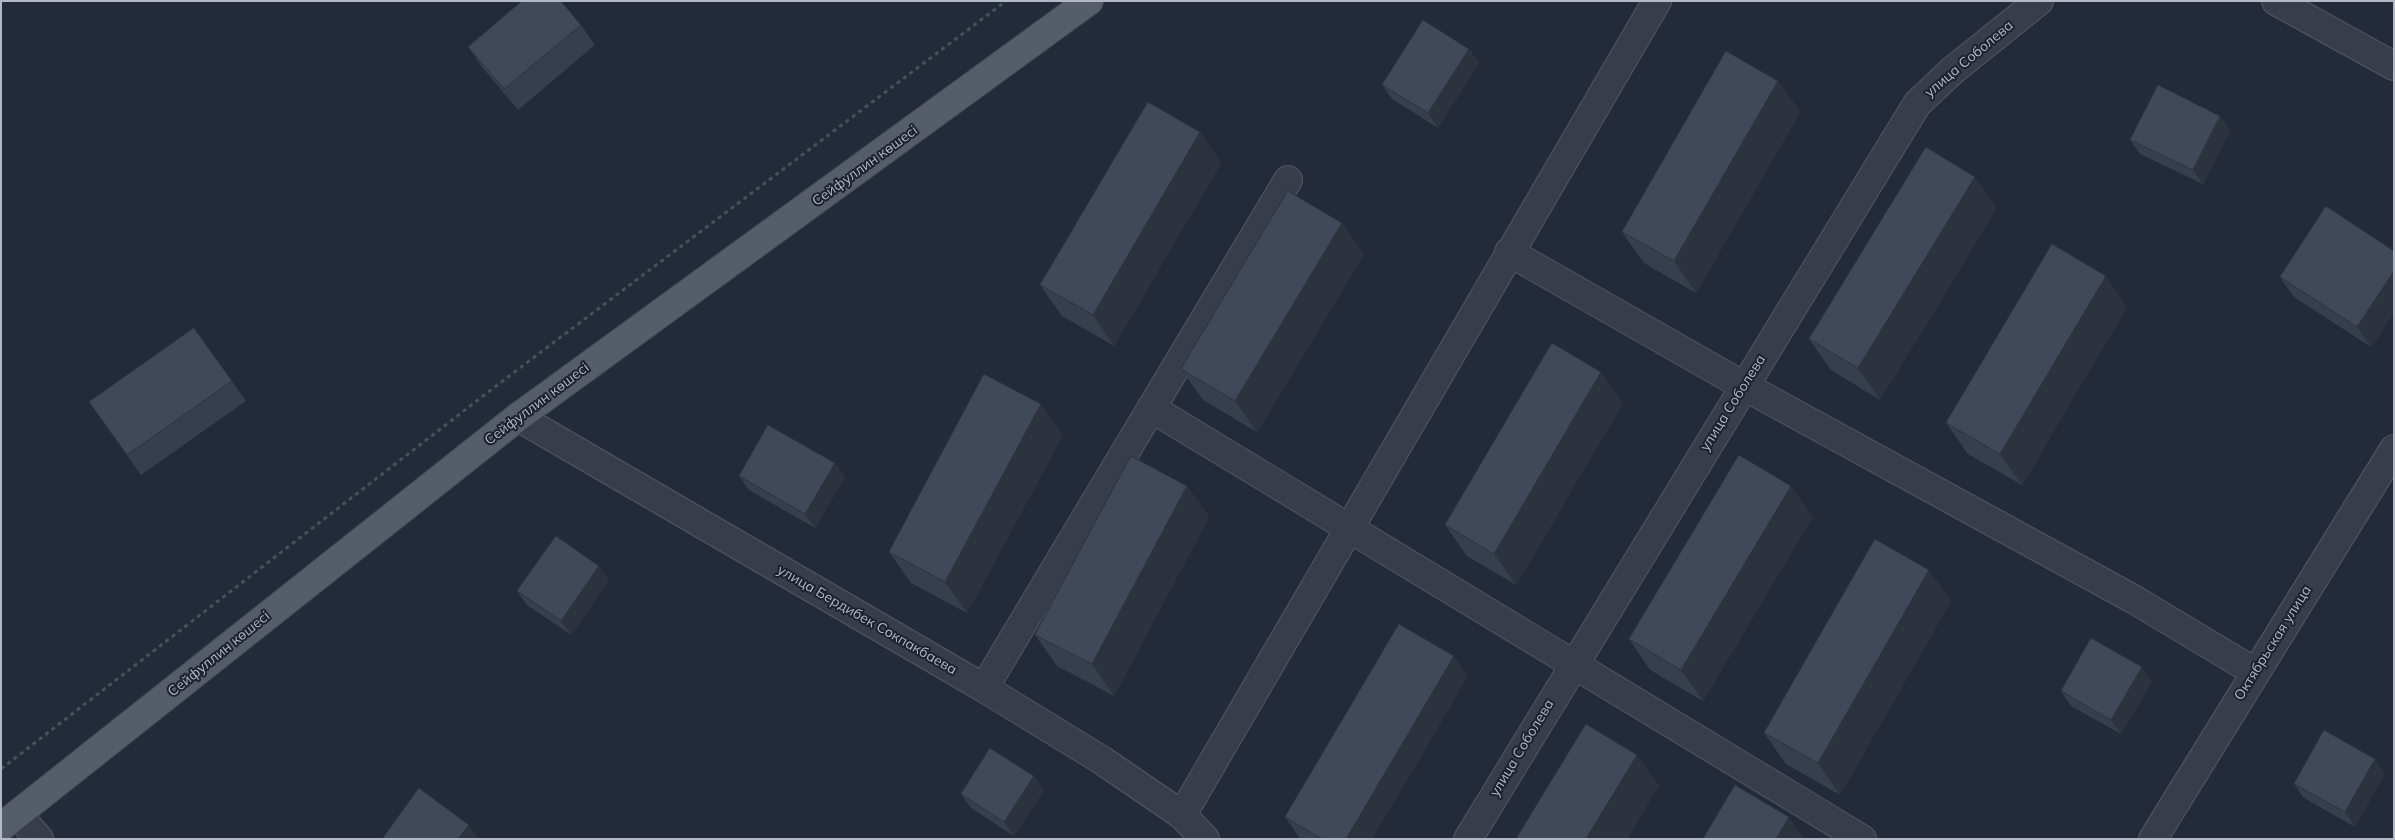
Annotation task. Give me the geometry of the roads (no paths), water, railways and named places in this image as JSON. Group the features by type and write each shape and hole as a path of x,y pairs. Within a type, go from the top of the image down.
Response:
{"main road":[{"name":"Сейфуллин көшесі","path":"9,821 518,417 1089,1"}],"street":[{"path":"1182,815 1657,1"},
{"name":"улица Соболева","path":"1468,839 1573,664 1917,104 1953,70 2039,1"},
{"path":"2276,1 2394,66"},
{"path":"984,688 1288,180"},
{"path":"1509,252 1744,386 2126,596 2255,672"},
{"path":"1151,408 1862,839"},
{"name":"улица Бердибек Сокпакбаева","path":"518,417 984,688 1103,761 1182,815 1205,839"},
{"name":"Октябрьская улица","path":"2153,839 2394,449"},
{"path":"9,821 39,839"}]}
